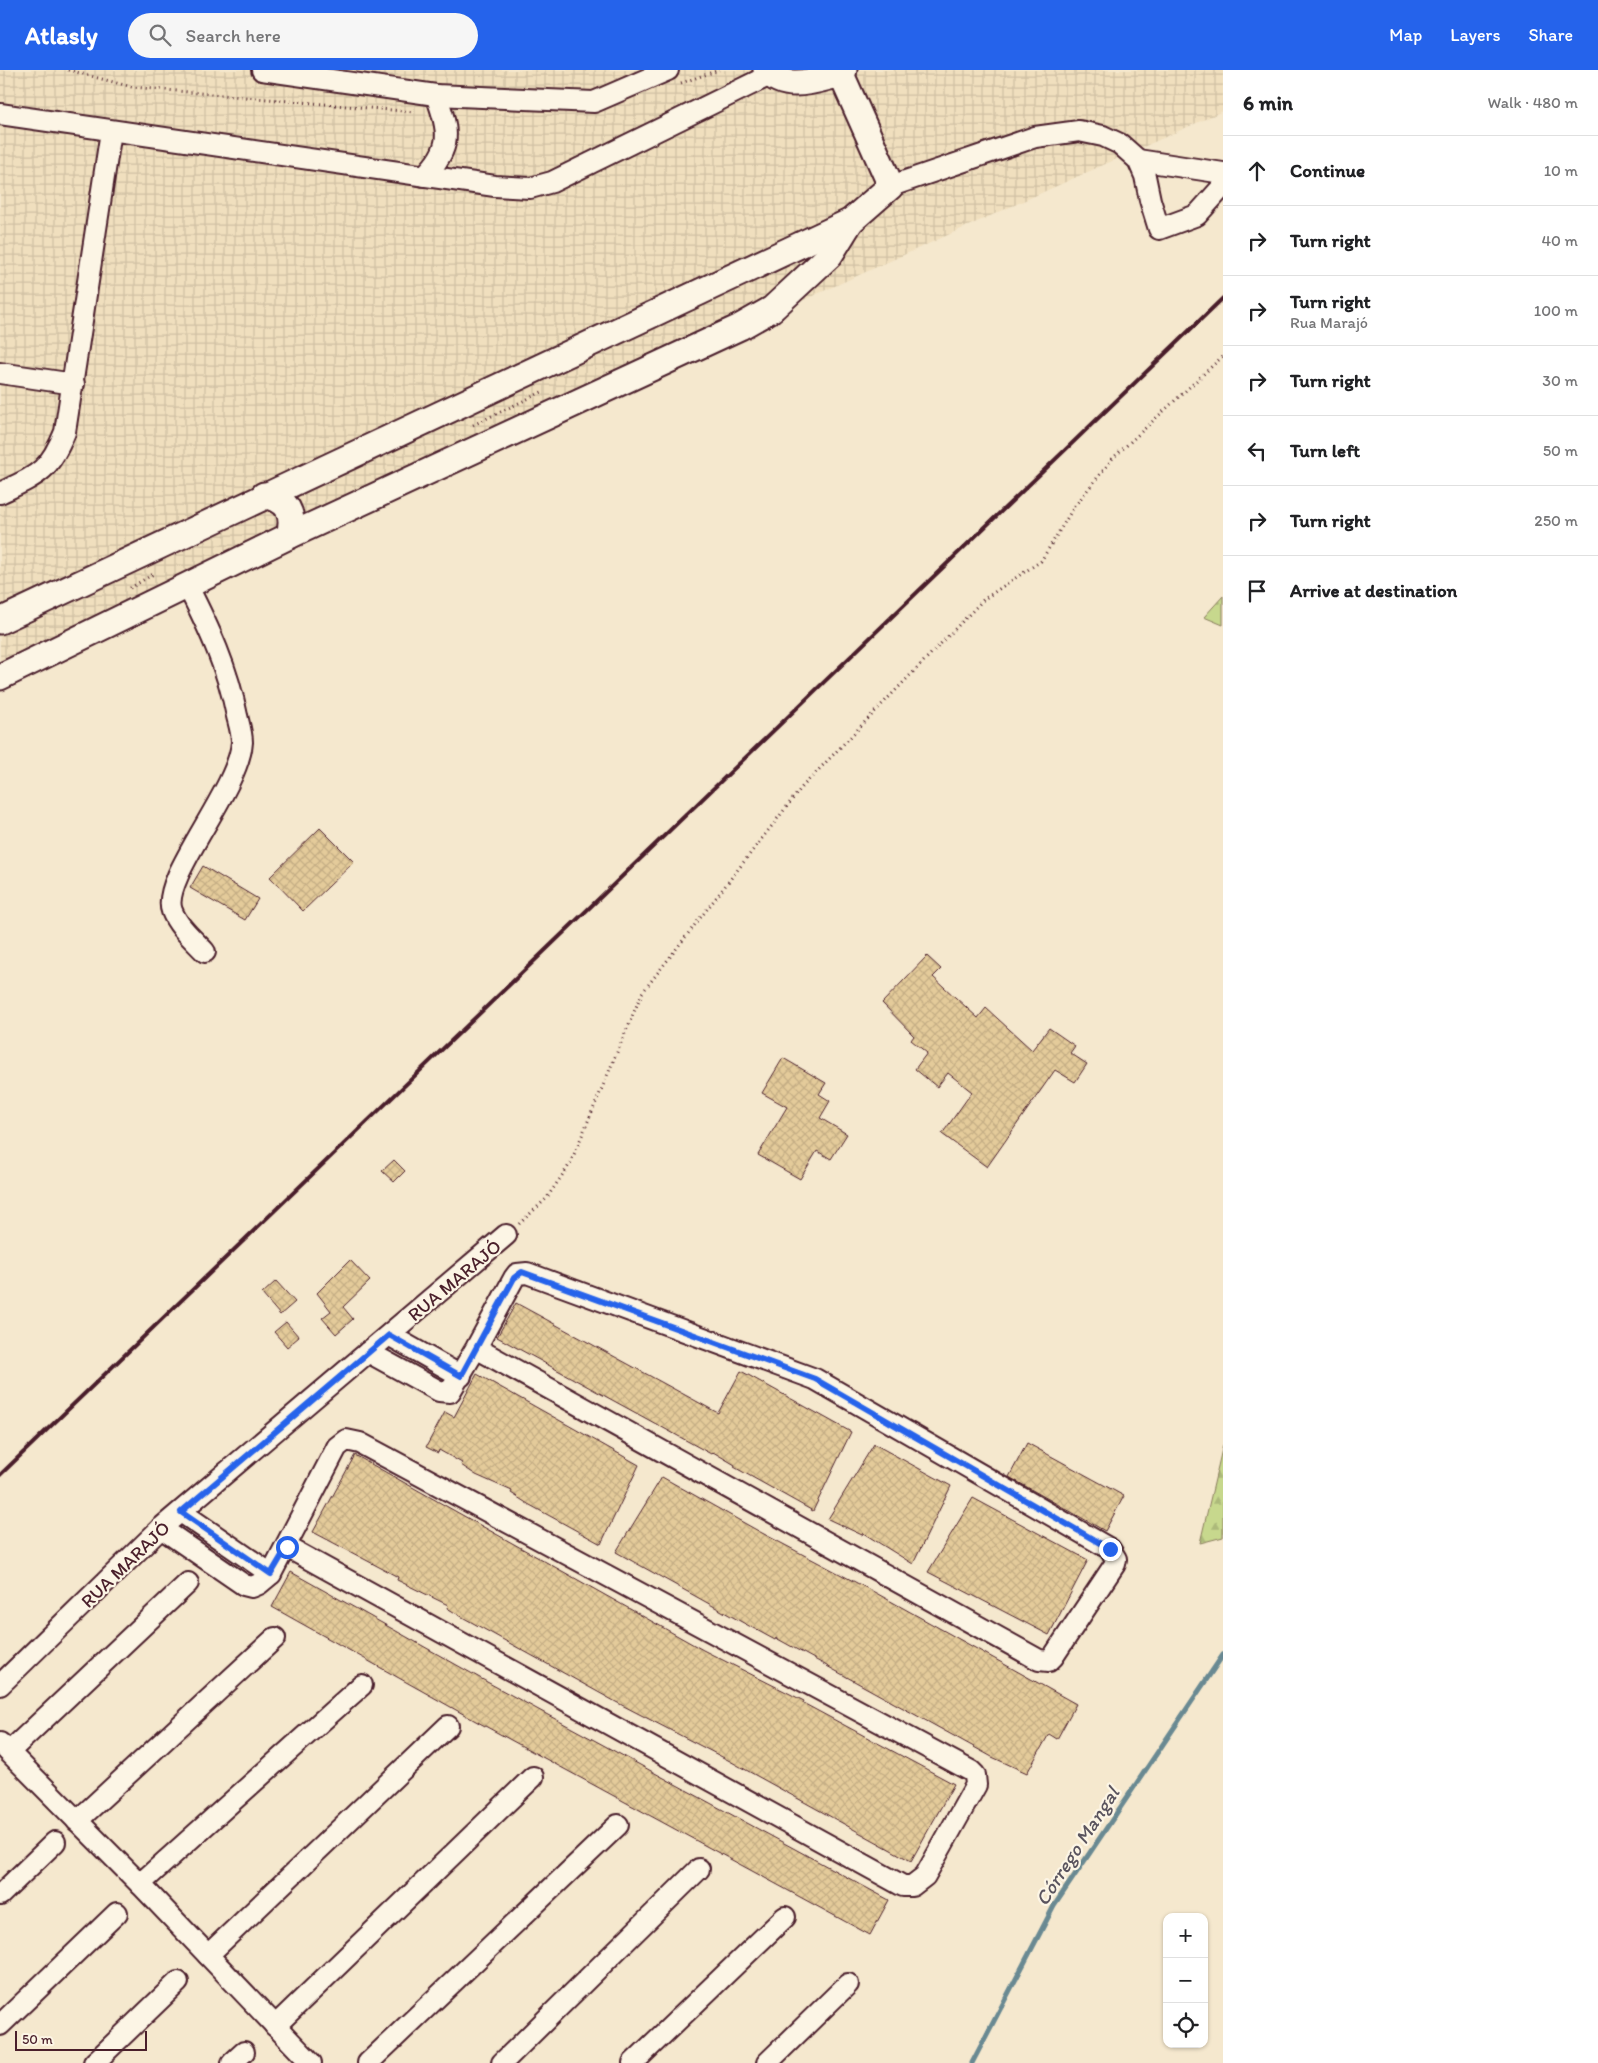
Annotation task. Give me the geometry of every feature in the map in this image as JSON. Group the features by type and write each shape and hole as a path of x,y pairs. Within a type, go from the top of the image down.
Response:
{"main road":[{"path":"0,621 264,495 851,221 891,186 842,72 792,85 768,73"},
{"path":"0,676 289,536 740,327 772,309 816,269 830,255 851,221"},
{"path":"264,495 280,500 290,512 292,526 289,536"}],"street":[{"path":"262,70 436,95 594,102 668,70"},
{"path":"0,114 495,186 530,188 552,182 768,73"},
{"path":"424,176 439,162 445,141 446,132 436,95"},
{"path":"0,493 42,470 55,457 65,432 74,384 111,131"},
{"path":"891,186 1035,137 1079,132 1103,136 1120,144 1138,160 1145,176 1159,229 1197,215 1223,186"},
{"path":"1138,160 1223,174"},
{"path":"0,372 74,384"},
{"path":"187,585 215,640 234,703 242,741 239,762 229,786 181,869 171,895 171,910 178,923 205,952"},
{"name":"RUA MARAJÓ","path":"0,1685 161,1528 510,1231"},
{"path":"368,1352 444,1393 454,1388 514,1278 517,1274 527,1273 815,1379 1110,1549 1116,1559 1053,1657 1049,1661 1039,1660 476,1348"},
{"path":"389,1335 461,1376"},
{"path":"161,1528 244,1585 252,1587 259,1584 271,1574 287,1547 337,1447 346,1440 360,1442 972,1771 975,1775 976,1786 925,1876 912,1886 903,1886 287,1547"},
{"path":"181,1512 271,1574"},
{"path":"188,1584 4,1747 140,1884 311,2063"},
{"path":"77,1821 276,1638"},
{"path":"140,1884 362,1685"},
{"path":"208,1955 448,1726"},
{"path":"275,2026 533,1777"},
{"path":"368,2063 618,1825"},
{"path":"0,1895 55,1842"},
{"path":"502,2063 699,1869"},
{"path":"0,2024 117,1913"},
{"path":"633,2063 785,1917"},
{"path":"94,2063 178,1982"},
{"path":"767,2063 848,1984"}],"path":[{"path":"510,1231 546,1199 570,1164 642,993 802,786 984,599 1041,562 1074,506 1113,458 1223,356"}],"shaded area":[{"path":"0,70 1223,70 1223,111 0,662"}],"green space":[{"path":"1223,596 1223,625 1204,617"},
{"path":"1223,1445 1223,1537 1200,1543"}],"building":[{"path":"320,828 354,862 303,911 270,877"},
{"path":"203,866 258,899 245,920 190,888"},
{"path":"927,956 941,969 933,977 978,1018 986,1008 1032,1050 1049,1028 1075,1046 1070,1053 1087,1064 1075,1082 1055,1070 987,1167 942,1134 972,1092 948,1073 937,1087 915,1069 927,1053 911,1040 914,1036 882,1003"},
{"path":"783,1058 826,1083 819,1094 830,1101 820,1118 847,1134 831,1159 817,1151 800,1179 758,1155 787,1107 762,1093"},
{"path":"394,1160 405,1171 394,1182 382,1171"},
{"path":"350,1260 370,1281 343,1307 353,1319 336,1334 322,1318 331,1311 317,1293"},
{"path":"276,1281 295,1302 280,1315 262,1294"},
{"path":"516,1303 718,1413 741,1371 851,1432 813,1511 734,1467 735,1465 713,1452 711,1454 497,1337"},
{"path":"286,1322 299,1337 287,1347 274,1332"},
{"path":"477,1374 639,1465 601,1544 528,1504 511,1493 512,1491 476,1475 461,1465 462,1463 439,1450 438,1453 426,1447 445,1412 454,1417"},
{"path":"1027,1443 1124,1496 1105,1531 1009,1477"},
{"path":"874,1444 951,1486 913,1564 863,1533 862,1535 828,1519"},
{"path":"355,1455 703,1650 804,1701 803,1703 954,1784 911,1861 728,1760 616,1702 464,1618 447,1608 448,1605 397,1580 398,1577 313,1532"},
{"path":"662,1477 1076,1704 1057,1739 1049,1734 1027,1773 992,1757 616,1552"},
{"path":"973,1498 1088,1560 1049,1635 928,1572"},
{"path":"291,1572 487,1682 889,1900 870,1935 474,1720 272,1607"}],"waterway":[{"name":"Córrego Mangal","path":"972,2063 1054,1906 1223,1655"}],"railway":[{"path":"0,1475 1223,298"}],"route":[{"path":"287,1547 271,1574 181,1512 389,1335 461,1376 514,1278 522,1272 815,1379 1110,1549"}]}
